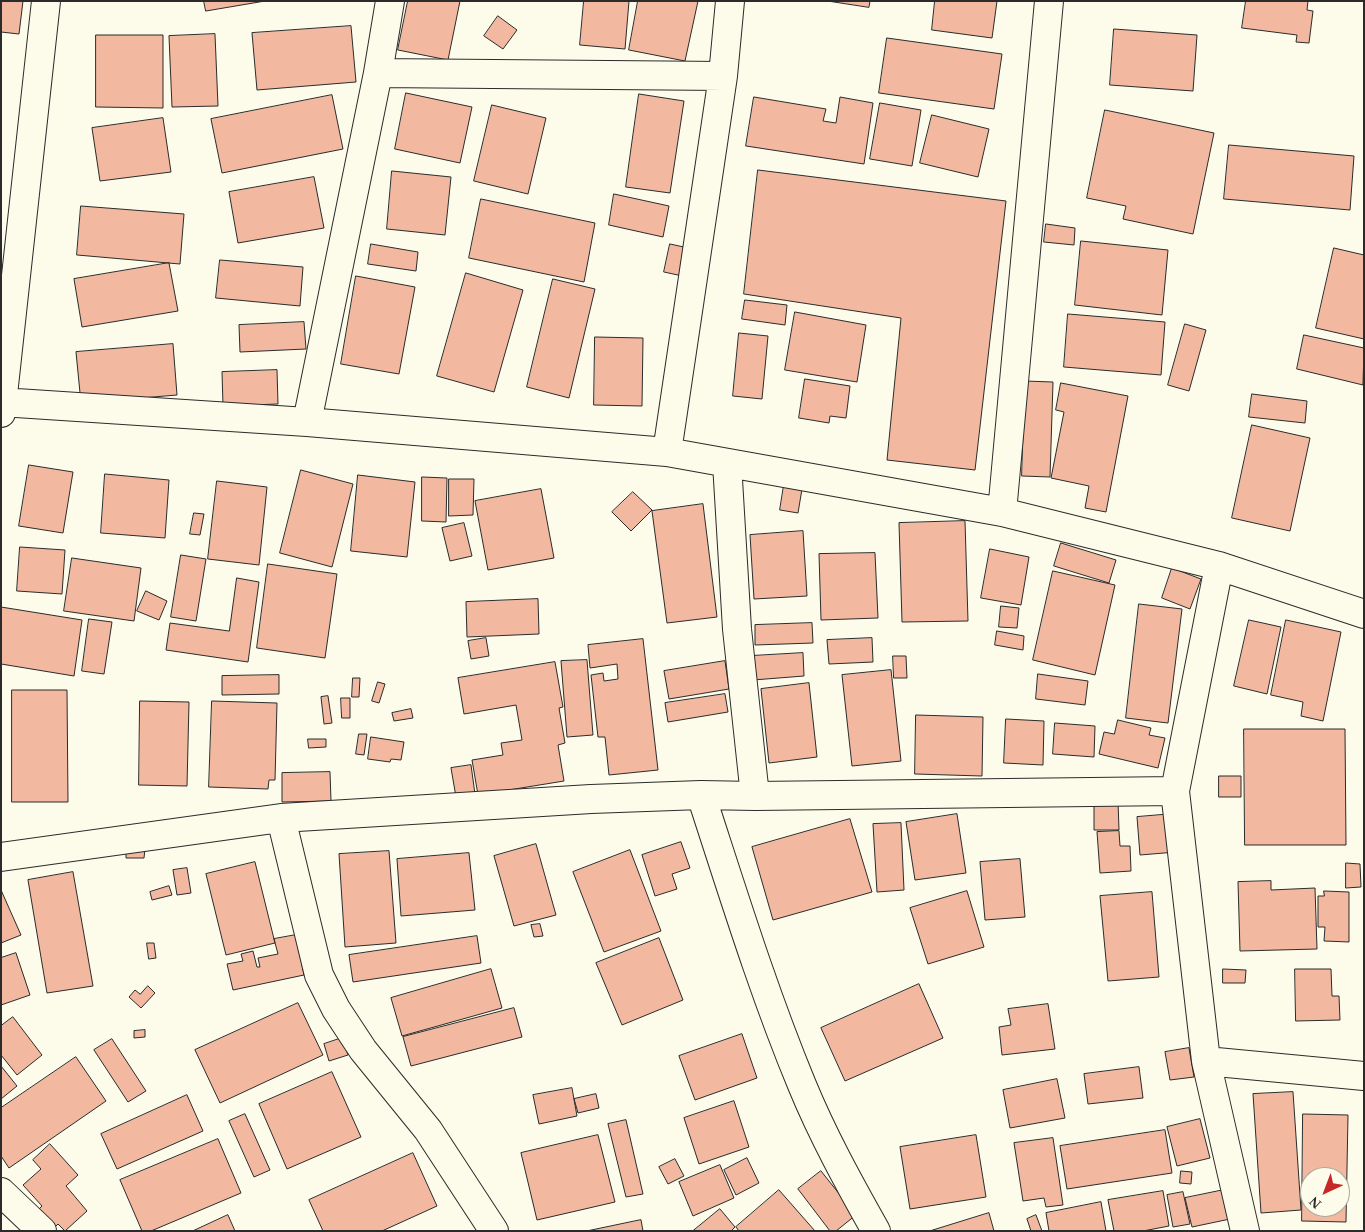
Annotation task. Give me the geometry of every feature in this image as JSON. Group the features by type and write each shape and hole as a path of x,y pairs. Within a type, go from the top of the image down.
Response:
{"street":[{"path":"46,1 2,406 307,422 667,452 1002,512 1219,566 1364,614"},
{"path":"307,422 378,73 390,1"},
{"path":"667,452 723,76 730,1"},
{"path":"1002,512 1049,1"},
{"path":"378,73 723,76"},
{"path":"727,463 737,629 755,796"},
{"path":"1219,566 1175,791 1206,1061 1245,1231"},
{"path":"1,857 281,818 591,799 701,795 1175,791"},
{"path":"701,795 769,1000 803,1087 842,1172 876,1231"},
{"path":"281,818 319,975 336,1009 363,1050 428,1130 494,1231"},
{"path":"1206,1061 1364,1076"},
{"path":"1,1192 42,1231"}],"building":[{"path":"1,1 23,1 19,34 1,32"},
{"path":"204,1 265,1 206,11"},
{"path":"408,1 460,1 448,60 398,50"},
{"path":"584,1 629,1 625,49 580,45"},
{"path":"638,1 698,1 685,61 629,50"},
{"path":"828,1 870,1 869,7"},
{"path":"935,1 997,1 992,38 932,30"},
{"path":"1246,1 1308,1 1307,10 1313,11 1309,43 1296,42 1297,35 1242,28"},
{"path":"498,16 517,30 503,49 484,36"},
{"path":"351,26 356,82 257,90 252,33"},
{"path":"1114,29 1197,35 1193,91 1110,85"},
{"path":"215,34 218,106 172,107 169,36"},
{"path":"96,35 163,35 163,108 96,107"},
{"path":"887,38 1002,54 994,109 879,93"},
{"path":"406,93 472,107 460,163 395,149"},
{"path":"639,94 684,101 670,193 626,187"},
{"path":"332,95 343,149 222,173 211,119"},
{"path":"754,97 826,109 823,121 836,123 840,97 873,103 864,164 746,146"},
{"path":"880,103 921,110 912,166 870,159"},
{"path":"492,105 546,118 528,194 474,181"},
{"path":"1105,110 1214,133 1193,234 1123,219 1126,206 1087,198"},
{"path":"932,115 989,129 978,177 920,163"},
{"path":"163,118 171,172 100,181 92,128"},
{"path":"1229,145 1354,156 1350,210 1224,199"},
{"path":"758,170 1006,201 975,470 887,460 901,318 744,294"},
{"path":"392,171 451,177 445,235 387,229"},
{"path":"314,177 324,228 238,243 229,192"},
{"path":"614,194 669,206 663,237 609,225"},
{"path":"481,199 595,223 584,282 469,258"},
{"path":"81,206 184,214 180,264 77,255"},
{"path":"1046,224 1075,228 1074,245 1044,242"},
{"path":"1081,241 1168,250 1162,315 1075,305"},
{"path":"371,244 418,252 416,271 368,264"},
{"path":"670,244 693,249 687,277 664,272"},
{"path":"1334,248 1364,255 1364,339 1316,328"},
{"path":"220,260 303,267 300,306 216,298"},
{"path":"169,263 178,311 82,327 74,279"},
{"path":"466,273 523,290 494,392 437,376"},
{"path":"356,276 415,287 399,374 341,364"},
{"path":"553,279 595,289 569,398 527,387"},
{"path":"745,300 787,305 785,325 742,319"},
{"path":"795,312 866,325 857,382 785,370"},
{"path":"1068,314 1165,322 1161,375 1064,367"},
{"path":"304,322 306,349 240,352 239,325"},
{"path":"1185,324 1206,330 1189,391 1168,385"},
{"path":"739,333 768,336 762,399 733,396"},
{"path":"1304,335 1364,348 1363,385 1297,369"},
{"path":"595,337 643,338 642,406 594,405"},
{"path":"173,344 177,395 81,403 76,352"},
{"path":"277,370 278,404 223,406 222,372"},
{"path":"805,379 850,386 846,418 830,416 829,423 799,418"},
{"path":"1025,381 1053,382 1050,477 1022,476"},
{"path":"1061,383 1128,396 1106,512 1085,508 1089,486 1051,478 1064,412 1056,410"},
{"path":"1252,394 1307,401 1305,423 1249,417"},
{"path":"1252,425 1310,438 1290,531 1232,518"},
{"path":"29,465 73,472 63,533 19,526"},
{"path":"301,470 353,484 332,567 280,553"},
{"path":"105,474 169,480 165,538 101,533"},
{"path":"358,475 415,482 407,557 351,551"},
{"path":"422,477 447,478 446,522 422,521"},
{"path":"449,479 474,479 473,515 449,516"},
{"path":"217,481 267,487 259,565 208,559"},
{"path":"784,485 802,489 798,513 780,510"},
{"path":"541,489 554,558 488,570 475,501"},
{"path":"633,492 652,510 631,531 612,512"},
{"path":"703,504 717,617 667,623 652,511"},
{"path":"194,513 204,514 200,535 190,534"},
{"path":"965,521 968,621 902,622 899,523"},
{"path":"464,523 472,556 450,561 442,528"},
{"path":"803,531 807,596 754,599 750,535"},
{"path":"1061,543 1116,560 1109,583 1054,566"},
{"path":"20,547 65,550 62,594 17,591"},
{"path":"990,549 1029,557 1021,605 981,598"},
{"path":"875,553 878,618 821,620 819,554"},
{"path":"181,555 206,559 196,621 171,617"},
{"path":"72,558 141,568 134,621 64,611"},
{"path":"268,564 337,574 325,658 257,648"},
{"path":"1172,568 1201,579 1190,609 1162,598"},
{"path":"1053,571 1115,585 1095,675 1033,660"},
{"path":"237,578 259,582 248,662 166,650 170,623 229,631"},
{"path":"146,591 167,601 159,620 137,611"},
{"path":"538,599 539,634 467,637 466,602"},
{"path":"1139,604 1182,609 1168,723 1126,718"},
{"path":"1001,606 1019,608 1017,628 999,627"},
{"path":"1,607 82,620 74,676 1,664"},
{"path":"89,619 112,622 104,674 82,671"},
{"path":"1249,620 1281,627 1267,694 1234,686"},
{"path":"1286,620 1341,632 1323,721 1301,716 1303,702 1271,695"},
{"path":"812,623 813,643 755,645 755,625"},
{"path":"997,631 1024,636 1023,650 995,645"},
{"path":"486,638 489,656 471,659 468,641"},
{"path":"872,638 873,662 829,664 827,640"},
{"path":"643,639 658,770 609,775 605,737 598,737 591,675 603,673 604,681 618,679 617,664 590,668 588,645"},
{"path":"803,653 804,676 753,680 751,656"},
{"path":"893,656 906,656 907,678 894,678"},
{"path":"587,660 593,735 567,737 561,661"},
{"path":"725,661 729,689 669,699 664,671"},
{"path":"555,662 563,707 559,708 565,743 558,745 564,781 478,795 472,760 503,755 501,743 522,740 516,705 464,714 458,678"},
{"path":"891,670 901,761 852,766 842,675"},
{"path":"1038,674 1088,681 1085,705 1036,699"},
{"path":"279,675 279,694 222,695 222,676"},
{"path":"353,678 360,678 359,697 352,697"},
{"path":"378,682 385,684 379,703 372,701"},
{"path":"809,683 817,757 769,763 761,689"},
{"path":"12,690 67,690 68,802 12,802"},
{"path":"725,694 728,712 668,722 665,703"},
{"path":"328,696 332,723 324,724 321,697"},
{"path":"341,698 350,698 350,718 342,718"},
{"path":"140,701 189,702 187,786 139,785"},
{"path":"212,701 277,703 275,780 269,780 268,789 209,787"},
{"path":"411,709 413,718 394,721 392,713"},
{"path":"916,715 983,717 982,776 915,774"},
{"path":"1006,719 1044,721 1043,765 1004,763"},
{"path":"1118,720 1151,728 1149,735 1165,738 1158,768 1099,754 1104,732 1114,734"},
{"path":"1055,723 1095,726 1094,757 1053,754"},
{"path":"1244,729 1345,729 1346,845 1245,845"},
{"path":"359,734 367,734 364,755 356,754"},
{"path":"371,737 404,742 401,760 391,759 390,762 368,759"},
{"path":"308,739 326,739 326,747 309,748"},
{"path":"471,765 475,794 456,797 451,768"},
{"path":"330,772 331,801 282,802 282,773"},
{"path":"1219,776 1241,776 1241,797 1219,797"},
{"path":"1118,801 1119,830 1094,830 1094,802"},
{"path":"957,814 966,873 915,880 906,822"},
{"path":"1173,814 1176,852 1140,855 1137,817"},
{"path":"850,819 872,892 773,920 752,847"},
{"path":"901,823 904,890 877,892 873,824"},
{"path":"1119,831 1120,846 1130,846 1131,871 1100,873 1097,832"},
{"path":"681,842 690,868 672,874 677,889 655,896 642,855"},
{"path":"536,844 556,915 514,926 494,856"},
{"path":"145,849 144,858 126,858 126,850"},
{"path":"630,850 661,931 604,952 573,872"},
{"path":"389,851 396,943 345,947 339,854"},
{"path":"469,853 475,910 401,916 397,859"},
{"path":"1020,859 1025,917 985,920 980,862"},
{"path":"255,862 275,943 226,955 206,874"},
{"path":"1346,863 1360,864 1361,887 1346,888"},
{"path":"187,868 191,893 177,895 173,870"},
{"path":"73,872 93,986 47,993 28,880"},
{"path":"1271,881 1271,890 1315,888 1317,949 1240,951 1238,882"},
{"path":"169,886 172,895 152,900 150,892"},
{"path":"1,890 21,935 1,943"},
{"path":"967,891 984,947 928,964 910,908"},
{"path":"1324,891 1349,892 1349,942 1324,941 1325,927 1318,927 1318,896 1324,896"},
{"path":"1152,892 1159,977 1108,981 1100,896"},
{"path":"540,924 543,936 534,937 531,925"},
{"path":"296,935 304,975 233,990 227,964 243,961 241,954 253,951 257,967 260,967 258,958 278,954 274,939"},
{"path":"477,936 481,963 353,982 349,955"},
{"path":"659,938 683,1000 622,1025 596,963"},
{"path":"147,943 154,943 156,958 149,959"},
{"path":"16,953 30,995 1,1005 1,958"},
{"path":"491,969 502,1008 402,1036 391,998"},
{"path":"1223,969 1246,970 1245,983 1223,983"},
{"path":"1295,969 1331,969 1332,996 1339,996 1340,1020 1296,1021"},
{"path":"919,984 943,1038 845,1081 821,1028"},
{"path":"148,986 155,993 141,1008 129,997 135,990 140,994"},
{"path":"298,1003 323,1055 220,1103 195,1050"},
{"path":"1048,1004 1055,1049 1002,1055 999,1027 1011,1025 1008,1009"},
{"path":"514,1008 522,1037 411,1066 403,1037"},
{"path":"13,1017 42,1055 17,1075 1,1055 1,1026"},
{"path":"145,1030 145,1037 134,1038 134,1031"},
{"path":"742,1034 757,1078 695,1100 679,1056"},
{"path":"342,1038 348,1055 329,1061 324,1044"},
{"path":"112,1039 146,1091 128,1102 94,1050"},
{"path":"1189,1048 1194,1077 1170,1080 1165,1052"},
{"path":"76,1057 106,1101 9,1168 1,1156 1,1108"},
{"path":"1,1066 17,1086 1,1099"},
{"path":"1139,1067 1143,1098 1088,1104 1084,1074"},
{"path":"332,1072 361,1137 287,1169 259,1104"},
{"path":"1057,1079 1065,1118 1010,1128 1003,1090"},
{"path":"572,1088 577,1116 539,1124 533,1095"},
{"path":"1293,1092 1300,1210 1261,1213 1253,1094"},
{"path":"596,1094 599,1108 578,1113 574,1099"},
{"path":"187,1095 203,1131 117,1169 101,1134"},
{"path":"734,1101 749,1147 699,1164 684,1118"},
{"path":"245,1114 270,1170 254,1177 229,1121"},
{"path":"1303,1114 1348,1115 1347,1167 1303,1167"},
{"path":"1200,1119 1210,1158 1177,1166 1167,1127"},
{"path":"626,1120 643,1194 626,1197 608,1124"},
{"path":"1165,1130 1172,1173 1067,1189 1060,1146"},
{"path":"598,1135 615,1202 537,1220 521,1153"},
{"path":"976,1135 986,1197 910,1209 900,1147"},
{"path":"1053,1138 1063,1205 1046,1207 1044,1198 1023,1201 1014,1143"},
{"path":"218,1139 241,1193 151,1231 142,1231 120,1180"},
{"path":"50,1144 78,1175 66,1186 87,1211 65,1231 58,1224 55,1227 39,1209 42,1206 23,1185 41,1169 33,1160"},
{"path":"413,1153 437,1206 382,1231 323,1231 309,1200"},
{"path":"747,1158 759,1183 736,1195 724,1170"},
{"path":"675,1159 684,1176 668,1184 659,1167"},
{"path":"720,1165 734,1198 693,1216 679,1182"},
{"path":"821,1171 856,1215 836,1231 830,1231 798,1189"},
{"path":"1181,1171 1192,1172 1191,1184 1180,1183"},
{"path":"779,1190 815,1231 739,1231 736,1227"},
{"path":"1224,1190 1230,1219 1192,1227 1185,1198"},
{"path":"1163,1191 1169,1226 1143,1231 1114,1231 1108,1200"},
{"path":"1183,1192 1190,1224 1173,1227 1167,1195"},
{"path":"1101,1202 1106,1231 1049,1231 1046,1213"},
{"path":"720,1209 735,1227 731,1231 693,1231"},
{"path":"989,1213 994,1231 930,1231"},
{"path":"228,1215 235,1231 193,1231"},
{"path":"1036,1215 1042,1231 1031,1231 1027,1219"},
{"path":"1302,1217 1346,1217 1346,1222 1302,1221"},
{"path":"641,1220 643,1231 587,1231"}]}
